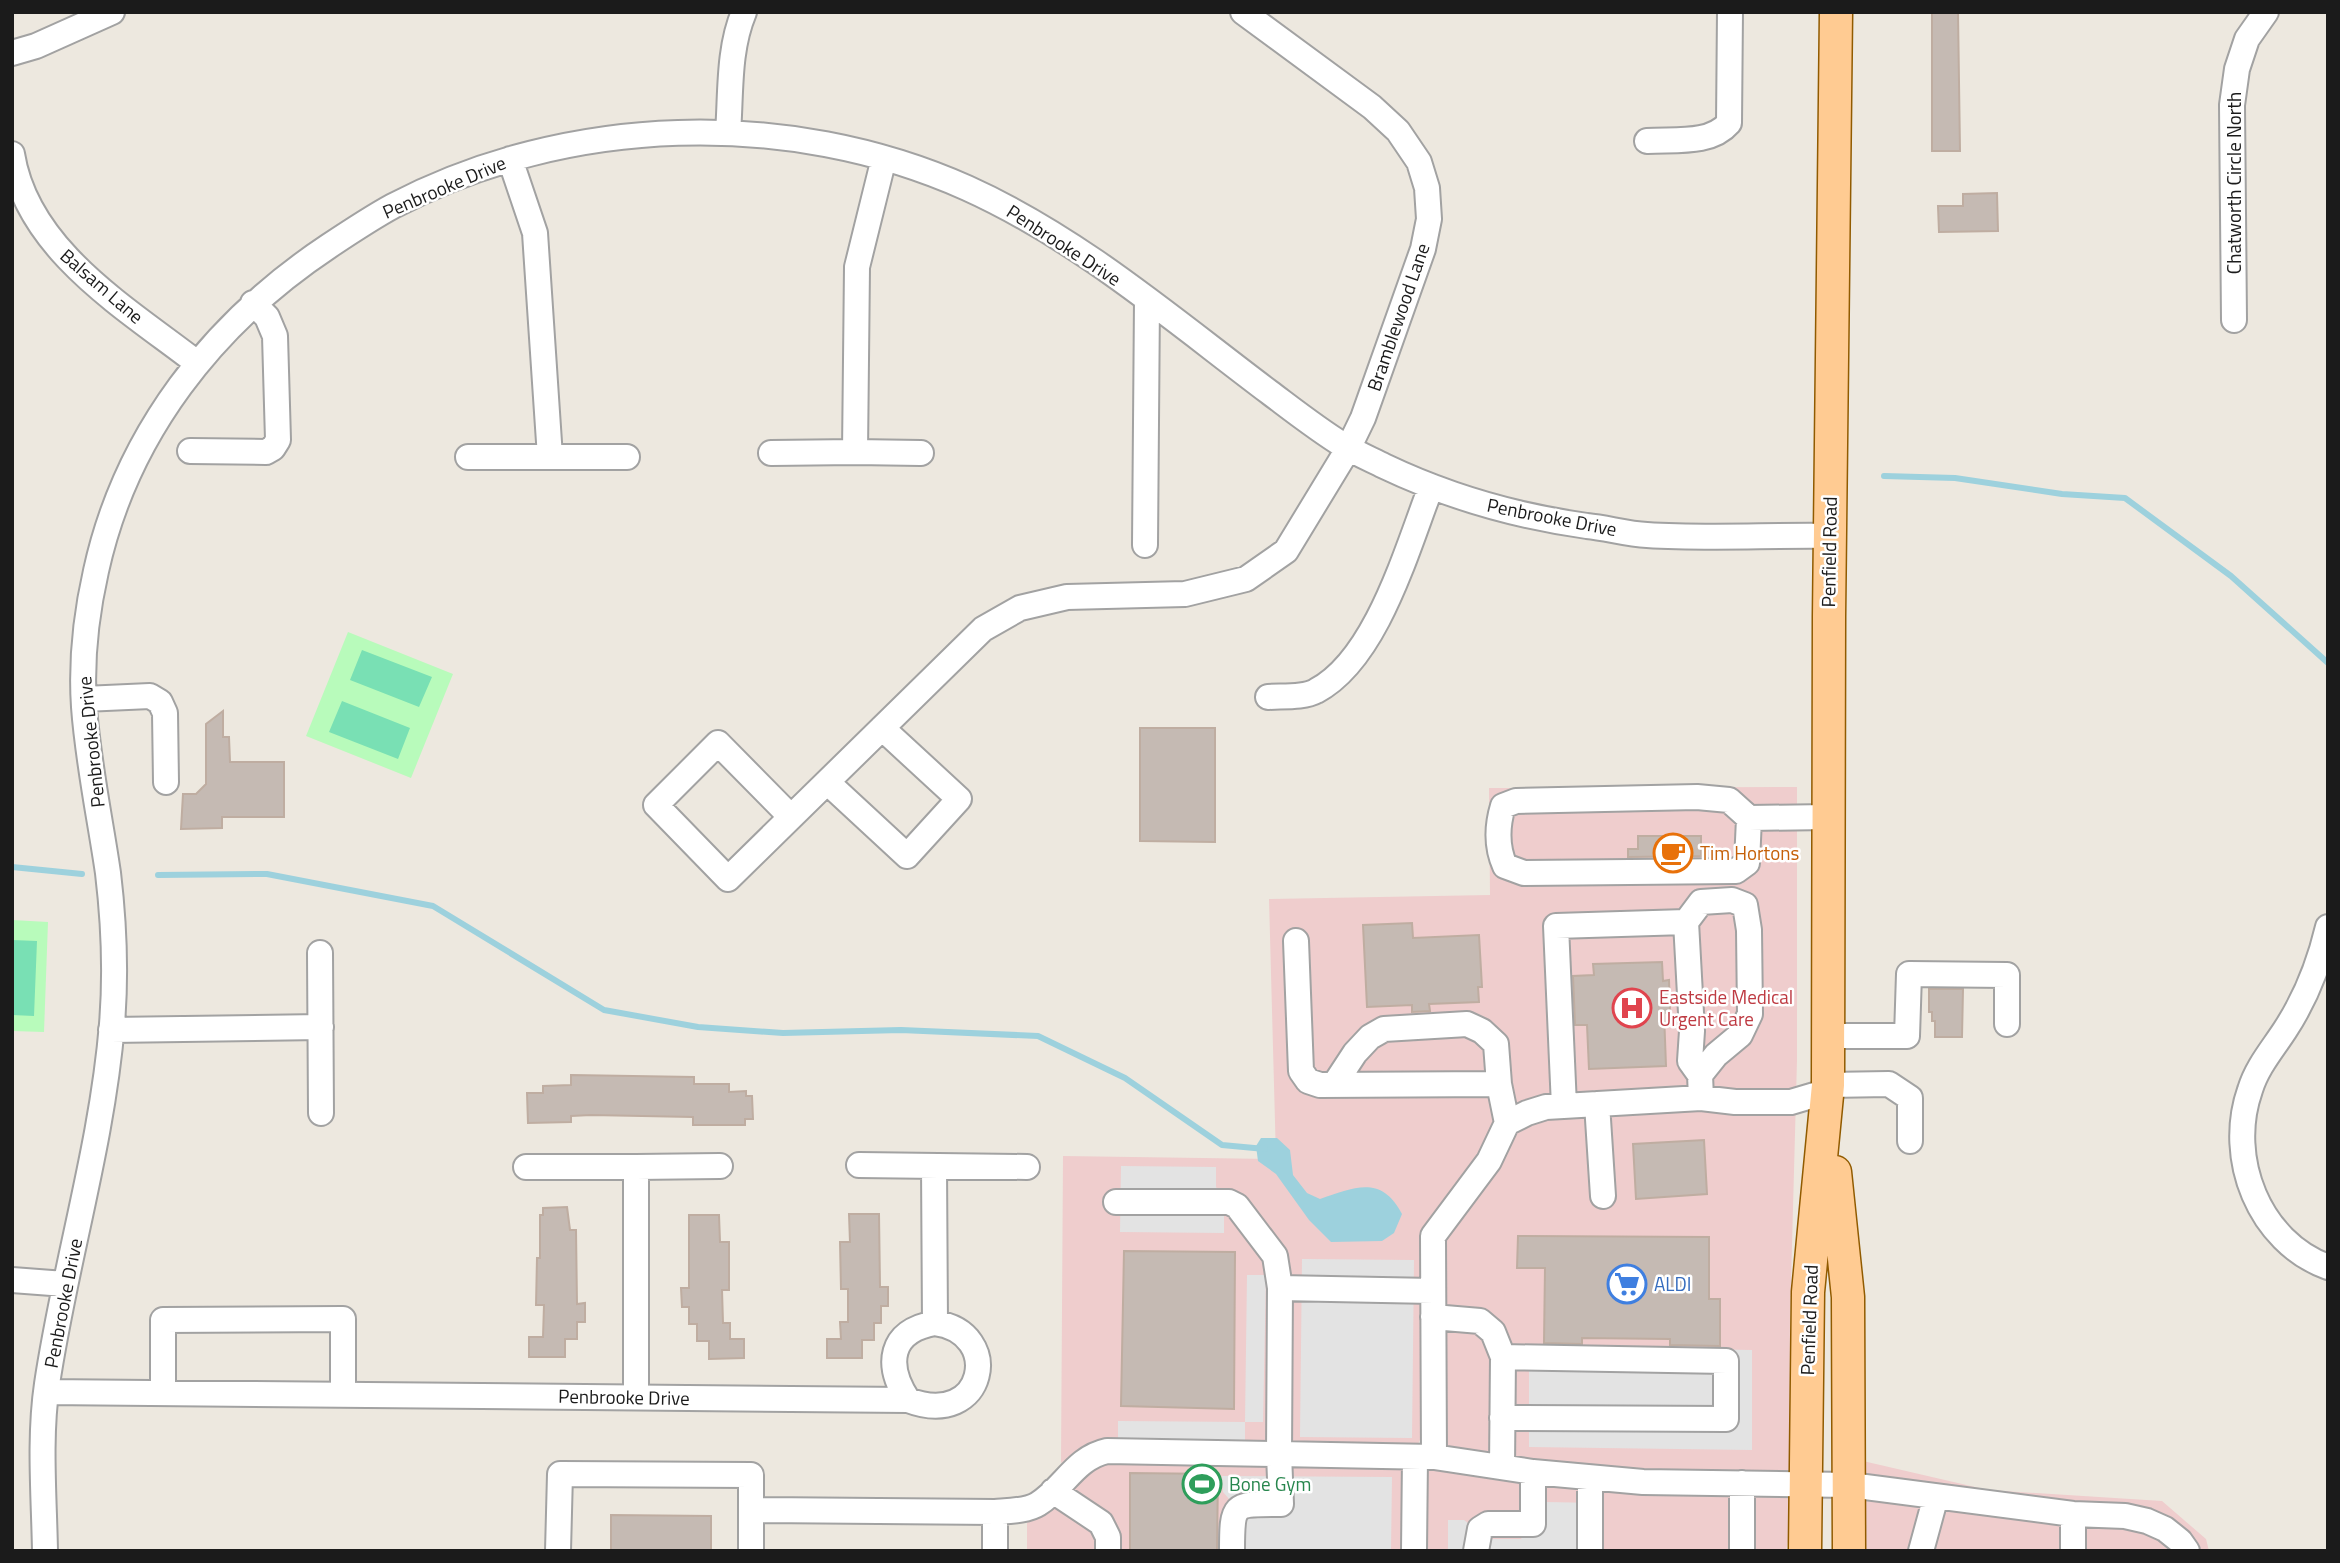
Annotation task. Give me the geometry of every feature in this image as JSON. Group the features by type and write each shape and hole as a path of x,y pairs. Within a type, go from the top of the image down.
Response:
{"main road":[{"name":"Penfield Road","path":"1805,1551 1808,1292 1828,1088 1829,536 1836,12"},
{"name":"Penfield Road","path":"1828,1088 1847,1297 1849,1551"}],"street":[{"path":"12,53 36,46 112,12"},
{"path":"728,133 735,35 744,12"},
{"name":"Bramblewood Lane","path":"791,817 718,743 656,805 728,879 983,629 1020,608 1067,597 1185,594 1246,579 1286,551 1348,449 1363,418 1423,248 1429,219 1427,188 1419,162 1398,131 1372,107 1243,12"},
{"path":"1647,141 1711,137 1721,132 1729,123 1730,12"},
{"name":"Chatworth Circle North","path":"2234,320 2232,105 2237,69 2247,39 2266,12"},
{"name":"Penbrooke Drive","path":"45,1551 46,1392 65,1284 102,1108 114,978 113,926 84,699 87,626 94,579 104,538 139,451 162,410 197,363 253,303 301,265 369,219 429,189 510,159 558,147 617,138 683,133 728,133 827,145 884,158 940,177 1029,218 1147,300 1348,449 1455,496 1533,517 1643,535 1829,536"},
{"name":"Balsam Lane","path":"12,155 23,193 36,219 51,240 99,286 197,363"},
{"path":"855,452 858,267 884,158"},
{"path":"510,159 535,233 550,457"},
{"path":"1146,545 1147,300"},
{"path":"190,451 266,452 274,448 278,440 275,336 267,317 253,303"},
{"path":"771,453 921,453"},
{"path":"468,457 627,457"},
{"path":"1268,697 1314,693 1340,675 1362,648 1386,603 1432,487"},
{"path":"84,699 150,696 160,702 164,713 166,782"},
{"path":"827,782 907,856 959,799 882,727"},
{"path":"1749,818 1747,863 1736,871 1524,873 1504,866 1499,853 1499,820 1503,806 1516,801 1697,797 1729,800 1749,818 1828,817"},
{"path":"1732,900 1745,905 1749,930 1751,1014 1740,1035 1716,1055 1700,1087 1690,1061 1692,1031 1686,922 1701,902 1732,900"},
{"path":"1564,1106 1556,926 1686,922"},
{"path":"2328,927 2311,984 2285,1031 2259,1068 2249,1091 2242,1137 2244,1162 2250,1185 2276,1232 2312,1262 2328,1268"},
{"path":"1296,941 1301,1071 1308,1081 1320,1086 1499,1084"},
{"path":"320,953 321,1113"},
{"path":"1829,1036 1907,1037 1909,974 2007,975 2007,1024"},
{"path":"1334,1085 1355,1053 1370,1037 1384,1029 1467,1024 1482,1031 1496,1044 1499,1084 1507,1123 1489,1161 1433,1236 1433,1317 1424,1457 1414,1551"},
{"path":"111,1030 321,1027"},
{"path":"1692,1031 1728,1044"},
{"path":"1507,1123 1536,1110 1597,1104 1700,1087 1735,1102 1791,1102 1828,1088 1889,1084 1910,1098 1910,1141"},
{"path":"1597,1104 1603,1196"},
{"path":"859,1165 1027,1167"},
{"path":"526,1167 720,1166"},
{"path":"908,1400 894,1372 894,1358 899,1344 908,1333 920,1325 935,1323 934,1166"},
{"path":"636,1167 636,1397"},
{"path":"1116,1202 1229,1202 1237,1206 1275,1256 1280,1288 1281,1504 1246,1504 1237,1509 1232,1517 1232,1551"},
{"path":"12,1280 65,1284"},
{"path":"1280,1288 1433,1292"},
{"path":"1433,1317 1480,1321 1493,1332 1503,1357 1502,1467"},
{"path":"163,1393 163,1320 343,1319 343,1395"},
{"name":"Penbrooke Drive","path":"46,1392 908,1400 933,1407 946,1406 959,1401 969,1391 976,1379 978,1366 976,1352 970,1340 948,1325 935,1323"},
{"path":"1502,1418 1726,1419 1726,1361 1503,1357"},
{"path":"751,1510 995,1512 1036,1505 1093,1454 1107,1451 1424,1457 1590,1479 1850,1485 2073,1514 2125,1516 2165,1529 2188,1551"},
{"path":"1476,1551 1476,1539 1480,1529 1488,1524 1533,1524 1533,1472"},
{"path":"558,1551 560,1474 751,1475 751,1551"},
{"path":"1590,1479 1590,1551"},
{"path":"1742,1483 1742,1551"},
{"path":"1053,1491 1101,1523 1108,1537 1108,1551"},
{"path":"1921,1551 1936,1496"},
{"path":"995,1512 995,1551"},
{"path":"2073,1514 2073,1551"}],"shaded area":[{"path":"1797,787 1797,1060 1790,1319 1789,1536 1786,1551 1027,1551 1027,1523 1052,1507 1083,1476 1105,1463 1443,1470 1444,1250 1454,1218 1431,1217 1422,1237 1418,1444 1105,1440 1093,1442 1061,1463 1063,1156 1276,1159 1269,899 1490,895 1489,788"},
{"path":"1121,1166 1216,1167 1216,1186 1224,1215 1224,1233 1120,1232"},
{"path":"1302,1259 1414,1260 1412,1438 1300,1437"},
{"path":"1247,1275 1266,1275 1263,1422 1245,1422"},
{"path":"1529,1346 1752,1350 1752,1450 1529,1447"},
{"path":"1118,1421 1245,1422 1245,1441 1118,1440"},
{"path":"1863,1461 1988,1490 2162,1501 2206,1539 2209,1551 1863,1551"},
{"path":"1222,1476 1392,1477 1391,1551 1245,1551 1245,1517 1223,1492"},
{"path":"1545,1502 1600,1503 1601,1551 1448,1551 1448,1520 1464,1520 1489,1539 1521,1539"}],"green space":[{"path":"348,632 453,674 411,778 306,736"},
{"path":"362,650 432,677 419,707 350,680"},
{"path":"342,701 410,728 398,759 329,732"},
{"path":"12,920 48,922 44,1032 12,1031"},
{"path":"12,940 37,941 34,1016 12,1015"}],"water":[{"path":"1261,1138 1277,1138 1290,1150 1293,1175 1307,1193 1320,1199 1355,1188 1366,1187 1385,1193 1402,1214 1394,1233 1382,1241 1331,1242 1309,1220 1276,1174 1258,1161 1256,1146"}],"building":[{"path":"1932,12 1958,12 1960,151 1932,151"},
{"path":"1997,193 1998,231 1939,232 1938,206 1963,206 1963,194"},
{"path":"223,711 223,737 229,737 230,762 284,762 284,817 222,817 222,828 181,829 183,794 196,794 206,784 206,724"},
{"path":"1140,728 1215,728 1215,842 1140,841"},
{"path":"1638,836 1701,836 1701,856 1628,857 1628,849 1638,849"},
{"path":"1412,923 1413,938 1479,935 1482,987 1478,987 1479,1002 1429,1004 1430,1011 1412,1012 1412,1005 1367,1007 1363,925"},
{"path":"1662,962 1663,981 1669,980 1670,1012 1664,1013 1666,1066 1589,1069 1587,1025 1575,1025 1573,976 1594,975 1593,964"},
{"path":"1929,989 1963,989 1962,1037 1935,1037 1935,1021 1932,1021 1932,1012 1929,1012"},
{"path":"571,1075 694,1077 694,1084 729,1084 729,1092 746,1091 746,1096 752,1096 753,1119 745,1119 745,1125 693,1125 693,1117 591,1115 571,1116 571,1122 528,1123 527,1093 543,1093 543,1086 571,1085"},
{"path":"1704,1140 1707,1194 1636,1199 1633,1144"},
{"path":"567,1207 570,1230 576,1230 577,1304 585,1303 585,1322 577,1322 577,1339 565,1339 565,1357 529,1357 529,1337 543,1337 544,1305 536,1305 540,1215 543,1215 543,1208"},
{"path":"849,1214 879,1214 880,1287 888,1287 888,1306 881,1306 881,1323 874,1323 874,1340 862,1340 862,1358 827,1358 827,1339 841,1339 840,1322 848,1322 848,1289 841,1289 840,1242 850,1242"},
{"path":"689,1215 719,1215 720,1242 729,1242 729,1290 722,1290 723,1323 730,1323 730,1339 744,1339 744,1358 709,1359 709,1341 697,1341 697,1324 689,1324 689,1307 682,1307 681,1288 689,1288"},
{"name":"ALDI","path":"1518,1236 1709,1237 1709,1299 1720,1299 1720,1346 1670,1345 1670,1339 1582,1338 1582,1344 1544,1343 1545,1268 1517,1268"},
{"path":"1124,1251 1235,1252 1234,1409 1121,1406"},
{"path":"1130,1473 1218,1474 1217,1551 1130,1551"},
{"path":"611,1515 711,1516 711,1551 611,1551"}],"waterway":[{"path":"1884,476 1955,478 2062,494 2125,498 2231,576 2328,663"},
{"path":"12,867 82,874"},
{"path":"158,875 267,874 433,906 604,1010 698,1027 783,1033 901,1030 1038,1036 1125,1078 1222,1145 1265,1149"}],"place":[{"name":"Tim Hortons","path":"1673,853"},
{"name":"Eastside Medical Urgent Care","path":"1632,1008"},
{"name":"ALDI","path":"1627,1284"},
{"name":"Bone Gym","path":"1202,1484"}]}
